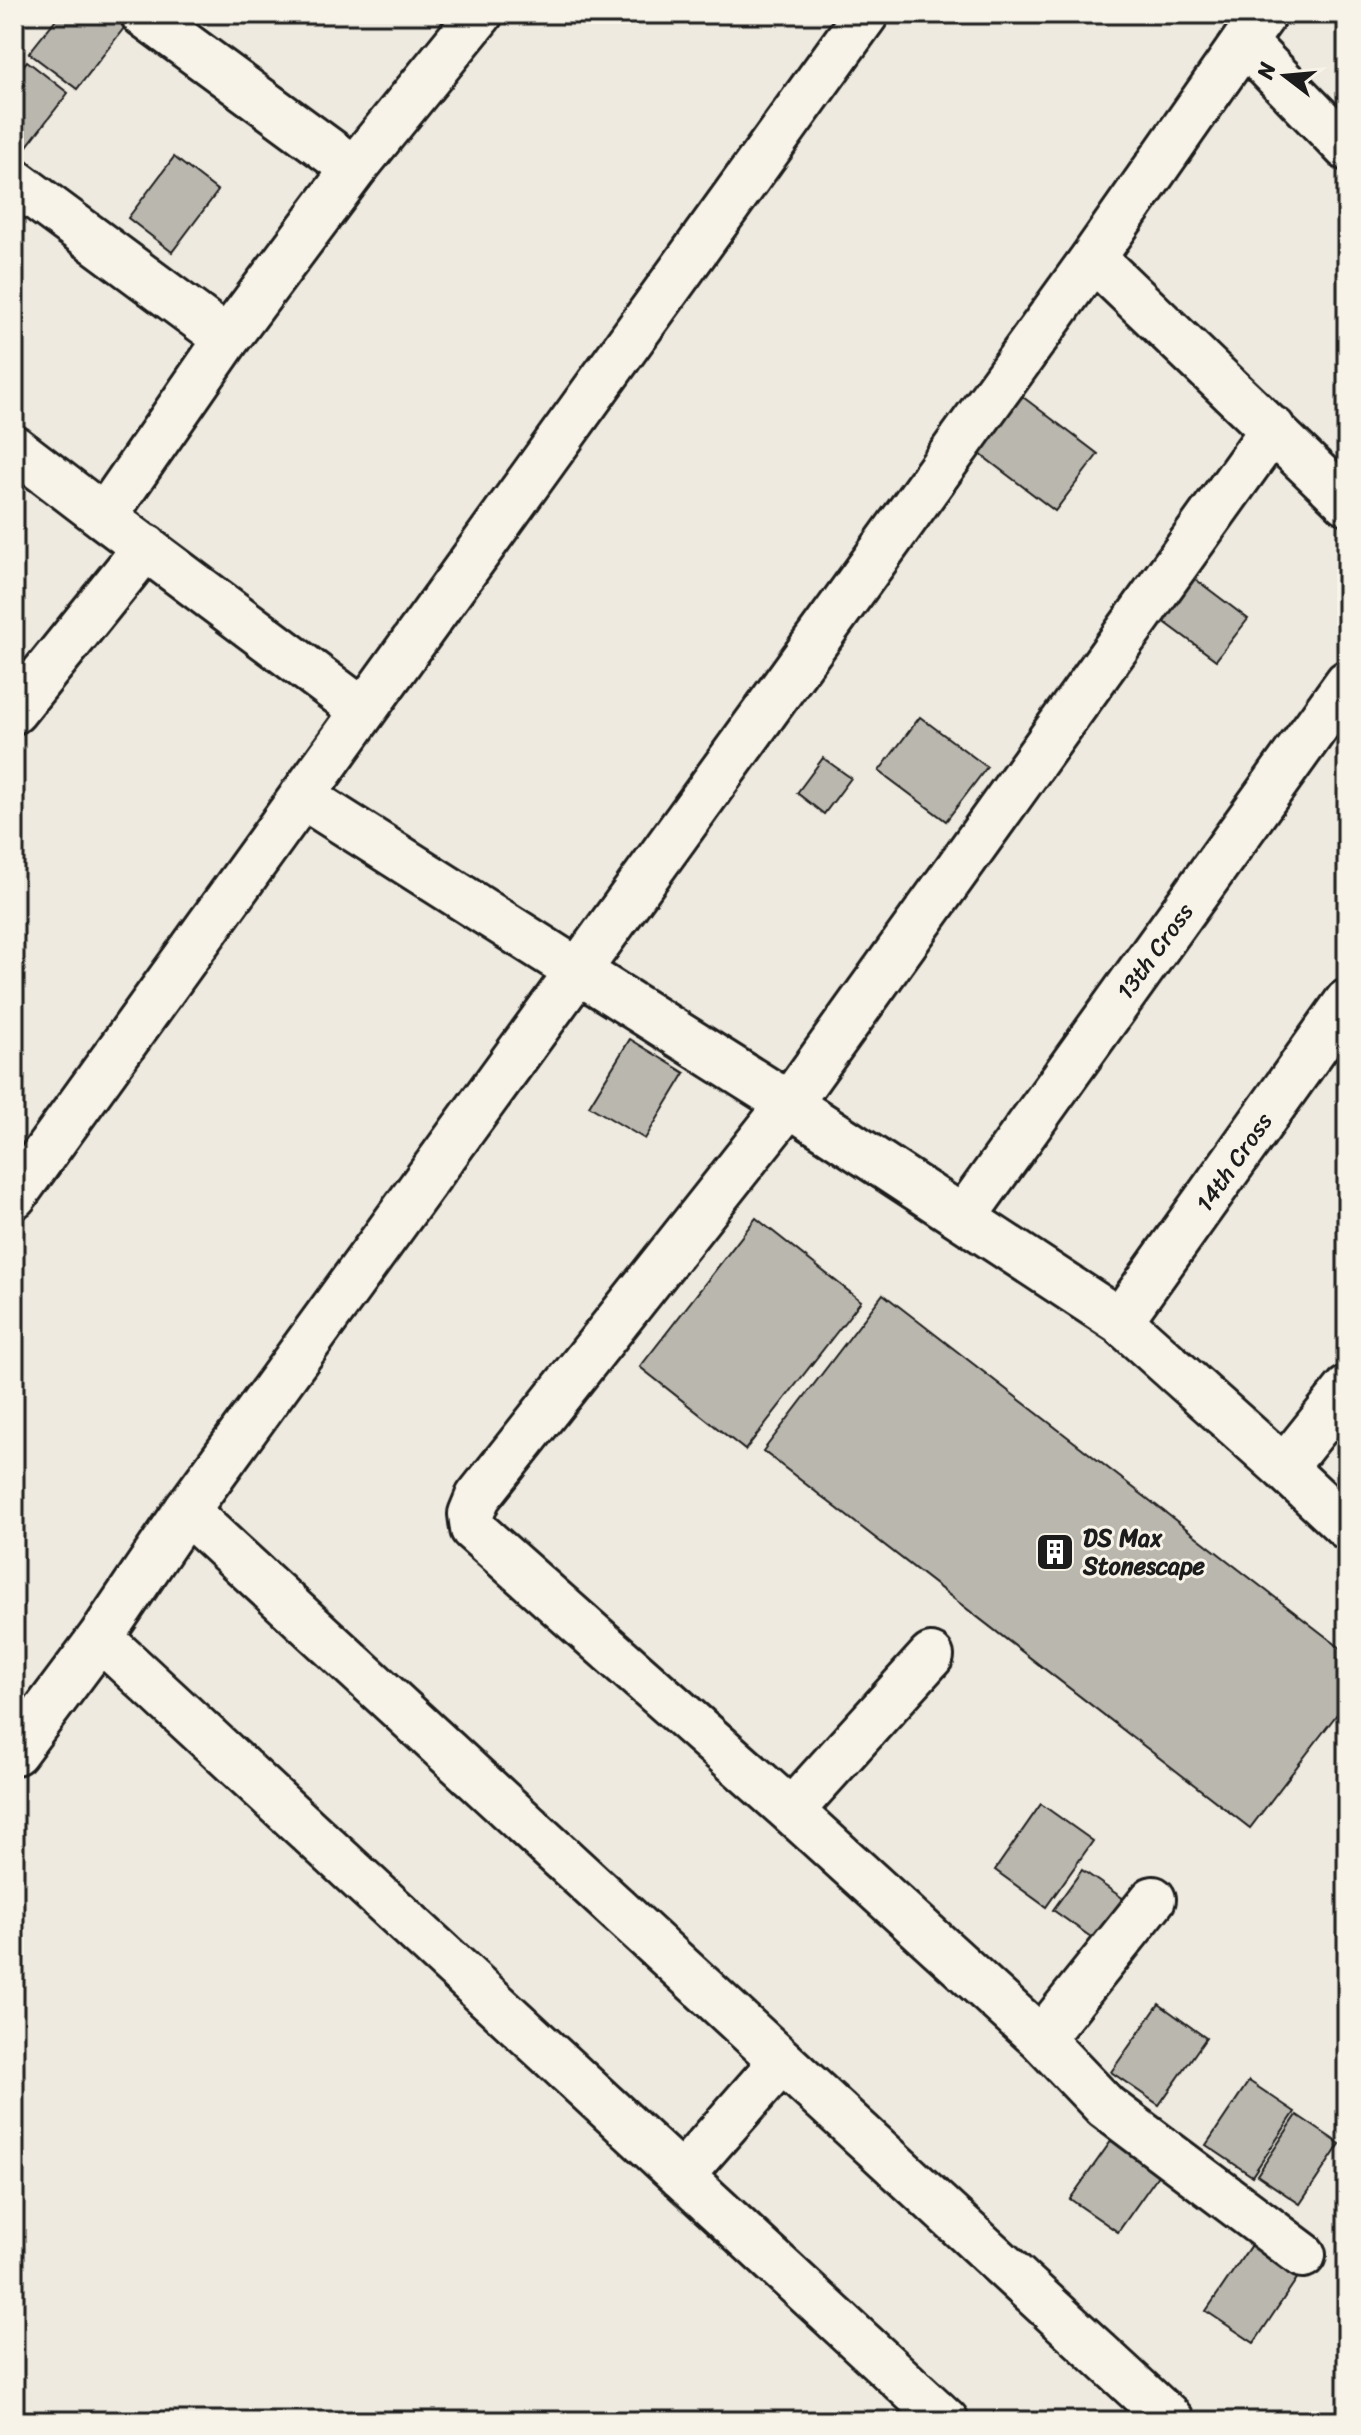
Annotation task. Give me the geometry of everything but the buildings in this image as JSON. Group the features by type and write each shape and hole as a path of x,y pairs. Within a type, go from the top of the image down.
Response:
{"street":[{"path":"143,14 354,169"},
{"path":"104,517 227,339 354,169 480,14"},
{"path":"14,1196 866,14"},
{"path":"15,1752 1093,258 1254,28 1347,148"},
{"path":"14,181 227,339"},
{"path":"1093,258 1347,502"},
{"path":"1273,429 789,1104 478,1497 471,1514 473,1529 791,1811 1041,2039 1106,2107 1303,2255"},
{"path":"14,448 362,710"},
{"path":"20,688 146,547"},
{"name":"13th Cross","path":"963,1218 1347,683"},
{"path":"302,796 789,1104 1120,1321 1347,1527"},
{"name":"14th Cross","path":"1120,1321 1347,1002"},
{"path":"1284,1468 1347,1389"},
{"path":"186,1511 1172,2421"},
{"path":"100,1638 946,2421"},
{"path":"791,1811 931,1656"},
{"path":"1041,2039 1153,1899"},
{"path":"681,2176 782,2061"}],"place":[{"name":"DS Max Stonescape","path":"1055,1552"}]}
